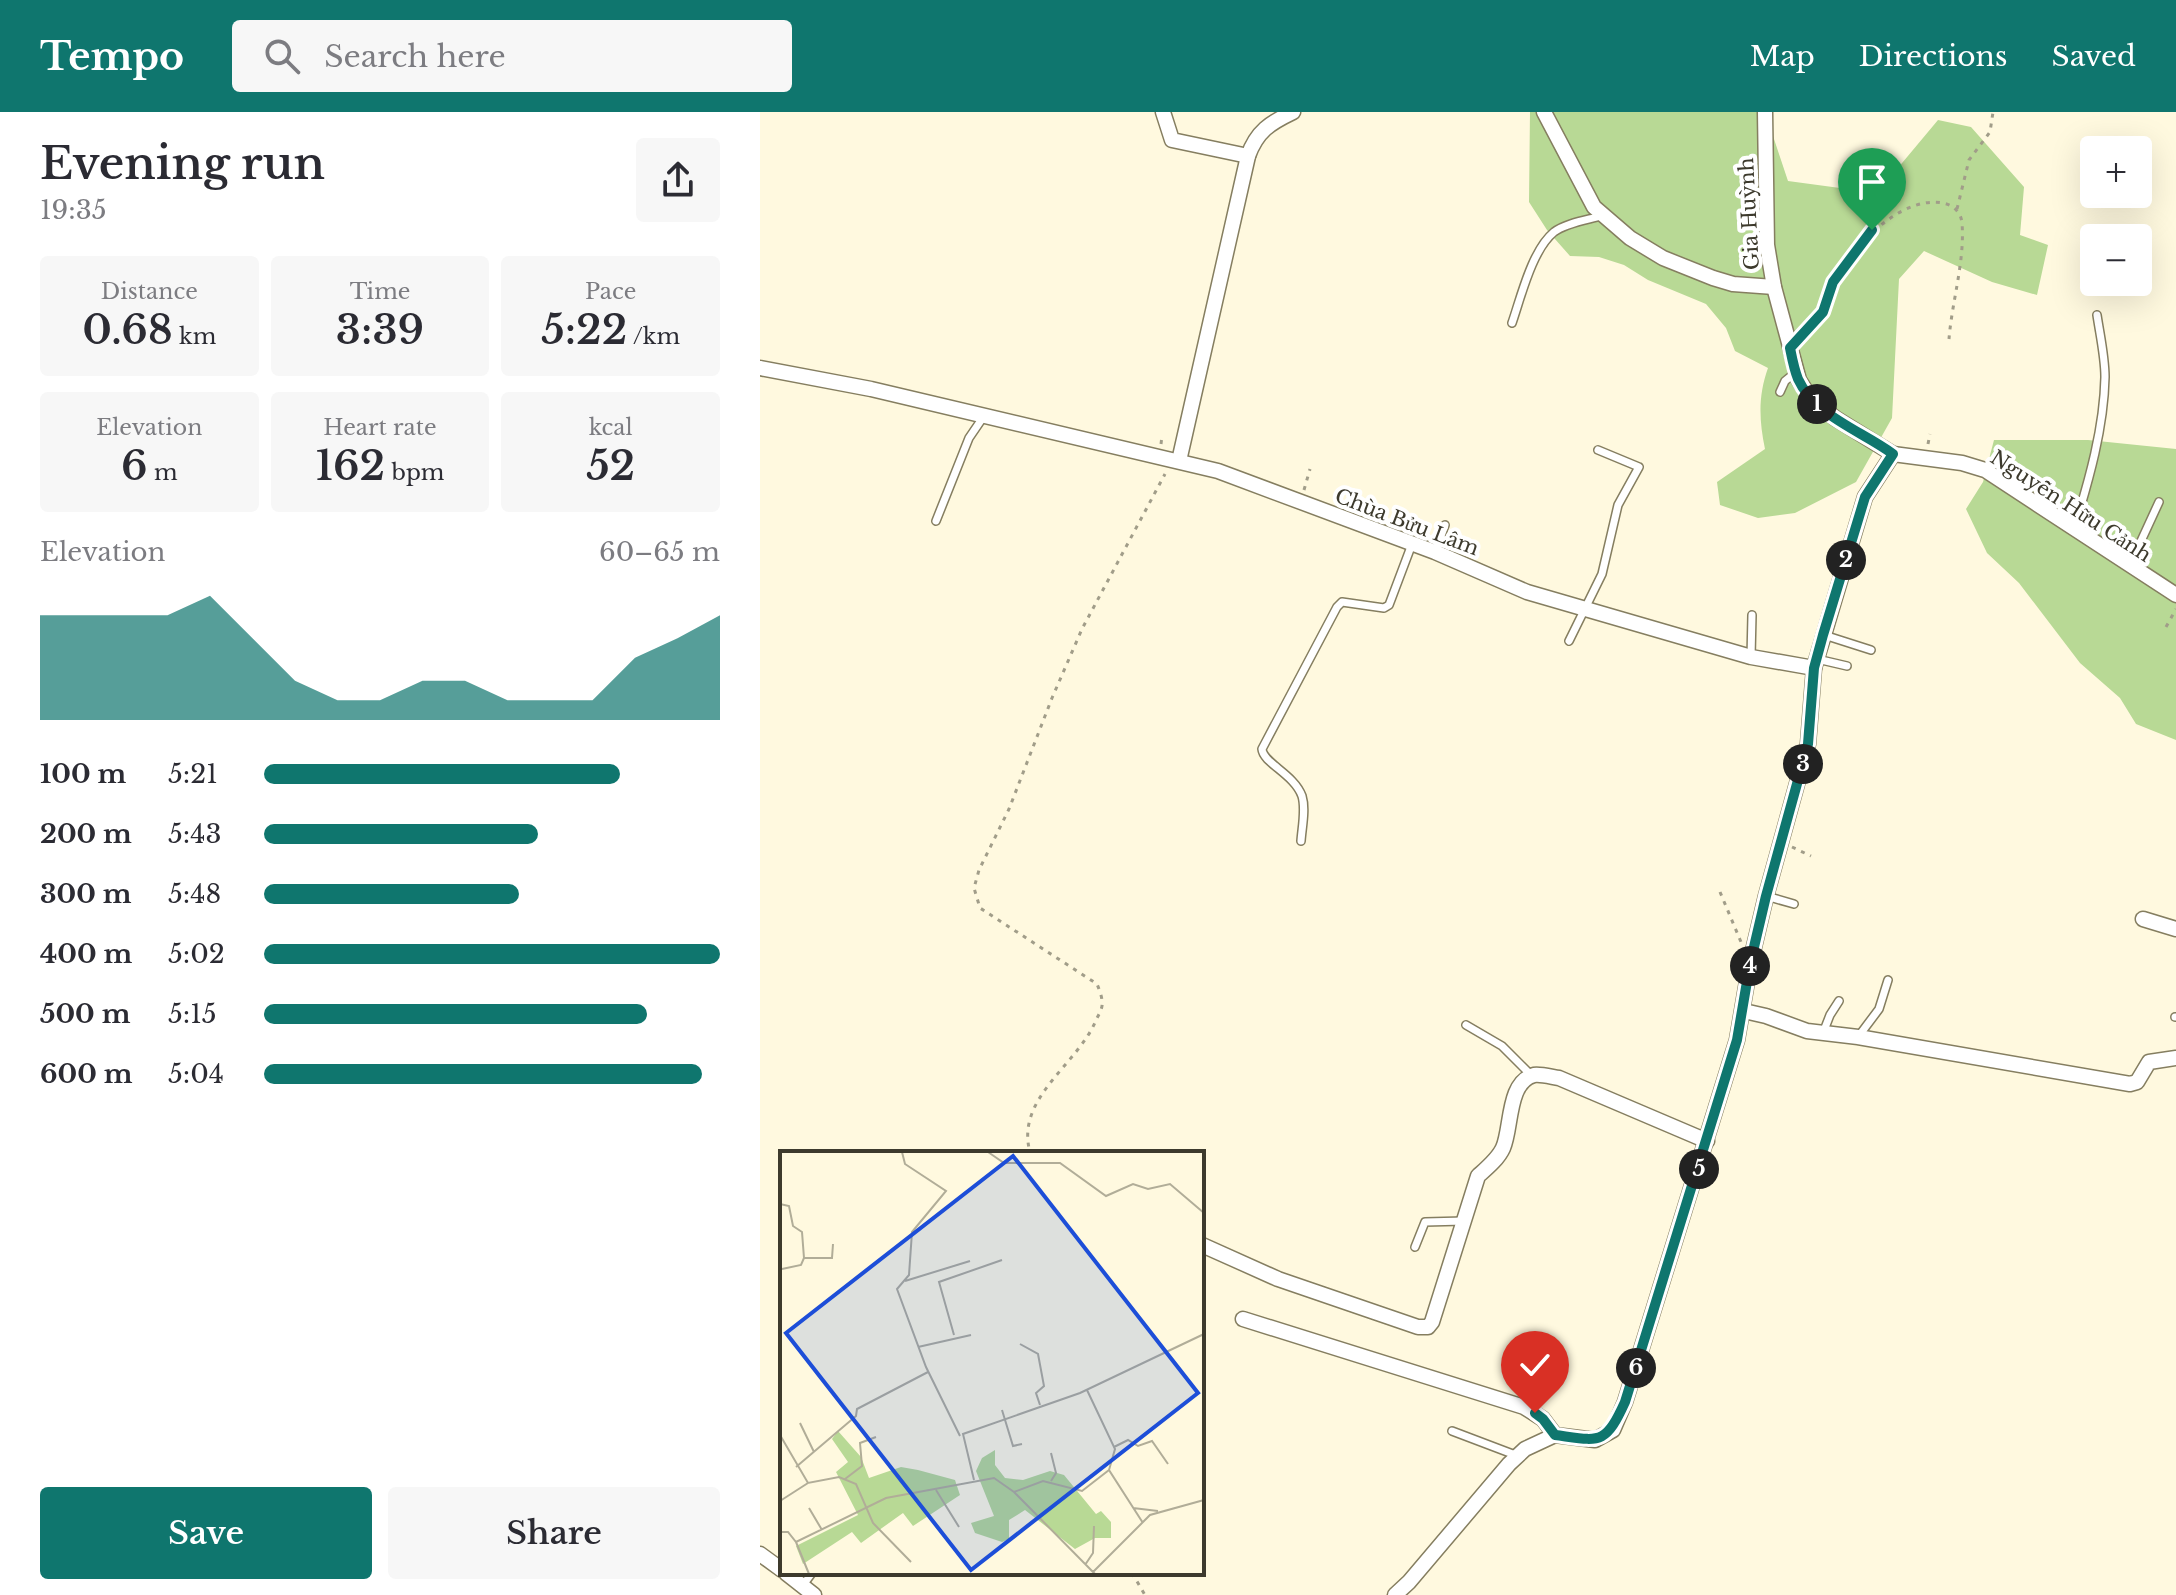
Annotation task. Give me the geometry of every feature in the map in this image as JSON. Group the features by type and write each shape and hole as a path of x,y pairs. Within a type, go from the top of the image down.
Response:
{"street":[{"path":"1163,112 1172,140 1248,156"},
{"path":"1176,461 1248,156 1258,134 1266,126 1293,112"},
{"path":"1544,112 1586,195 1603,215 1630,238 1673,262 1733,284 1774,287"},
{"name":"Gia Huỳnh","path":"1765,112 1767,245 1774,287 1796,372 1811,399 1835,418 1893,454"},
{"name":"Chùa Bửu Lâm","path":"760,368 871,389 1218,471 1435,552 1527,592 1751,657 1816,664"},
{"path":"1395,1595 1525,1449 1555,1435 1595,1440 1613,1430 1625,1402 1707,1141 1744,1011 1750,964 1766,896 1808,744 1816,664 1823,635 1865,497 1893,454"},
{"name":"Nguyễn Hữu Cảnh","path":"1893,454 1962,463 1985,470 2176,595"},
{"path":"2143,919 2176,929"},
{"path":"1744,1011 1807,1031 2130,1084 2137,1082 2149,1062 2176,1058"},
{"path":"1204,1246 1278,1279 1418,1327 1428,1327 1478,1176 1501,1152 1511,1105 1522,1083 1532,1076 1559,1078 1707,1141"},
{"path":"1243,1319 1524,1407 1543,1419 1555,1435"},
{"path":"760,1554 780,1569"},
{"path":"790,1575 810,1584"}],"lane":[{"path":"1512,323 1528,275 1542,247 1554,233 1603,215"},
{"path":"2074,529 2094,454 2103,399 2105,374 2097,315"},
{"path":"1780,392 1785,381 1796,372"},
{"path":"936,521 969,438 984,416"},
{"path":"1569,641 1602,574 1618,505 1639,467 1598,450"},
{"path":"2129,567 2159,502"},
{"path":"1435,552 1445,525"},
{"path":"1301,841 1301,793 1283,770 1267,760 1262,749 1337,607 1342,602 1384,608 1389,605 1412,544"},
{"path":"1751,657 1752,615"},
{"path":"1823,635 1871,650"},
{"path":"1816,664 1847,666"},
{"path":"1766,896 1794,904"},
{"path":"1858,1037 1879,1009 1888,980"},
{"path":"1823,1033 1839,1001"},
{"path":"1466,1025 1502,1046 1532,1076"},
{"path":"1415,1247 1425,1222 1464,1221"},
{"path":"1452,1431 1518,1456"}],"path":[{"path":"1949,339 1962,237 1962,220 1957,209 1969,160 1990,132 1993,112"},
{"path":"1790,348 1823,312 1833,282 1872,230 1922,202 1946,204 1957,209"},
{"path":"1033,1151 1029,1148 1026,1131 1033,1113 1047,1087 1093,1029 1103,1004 1097,984 980,908 974,888 1082,629 1176,461"},
{"path":"1300,501 1310,469"},
{"path":"2166,627 2176,609"},
{"path":"1781,843 1811,856"},
{"path":"1720,892 1750,964"},
{"path":"1133,1575 1145,1595"}],"green space":[{"path":"1530,112 1765,112 1788,181 1877,193 1938,120 1971,127 2024,187 2020,235 2048,245 2037,295 1992,282 1924,251 1899,279 1892,418 1856,482 1795,513 1758,518 1720,505 1717,482 1765,449 1760,408 1768,368 1735,351 1726,328 1706,304 1648,280 1624,265 1599,257 1570,256 1547,230 1529,202"},
{"path":"1994,440 2088,440 2176,449 2176,740 2136,724 2120,698 2080,663 2019,583 1987,553 1966,509 1983,482"}],"route":[{"path":"1535,1413 1555,1435 1595,1440 1613,1430 1625,1402 1737,1040 1766,896 1808,744 1814,668 1865,497 1893,454 1835,418 1811,399 1799,380 1790,348 1823,312 1833,282 1872,230"}]}
